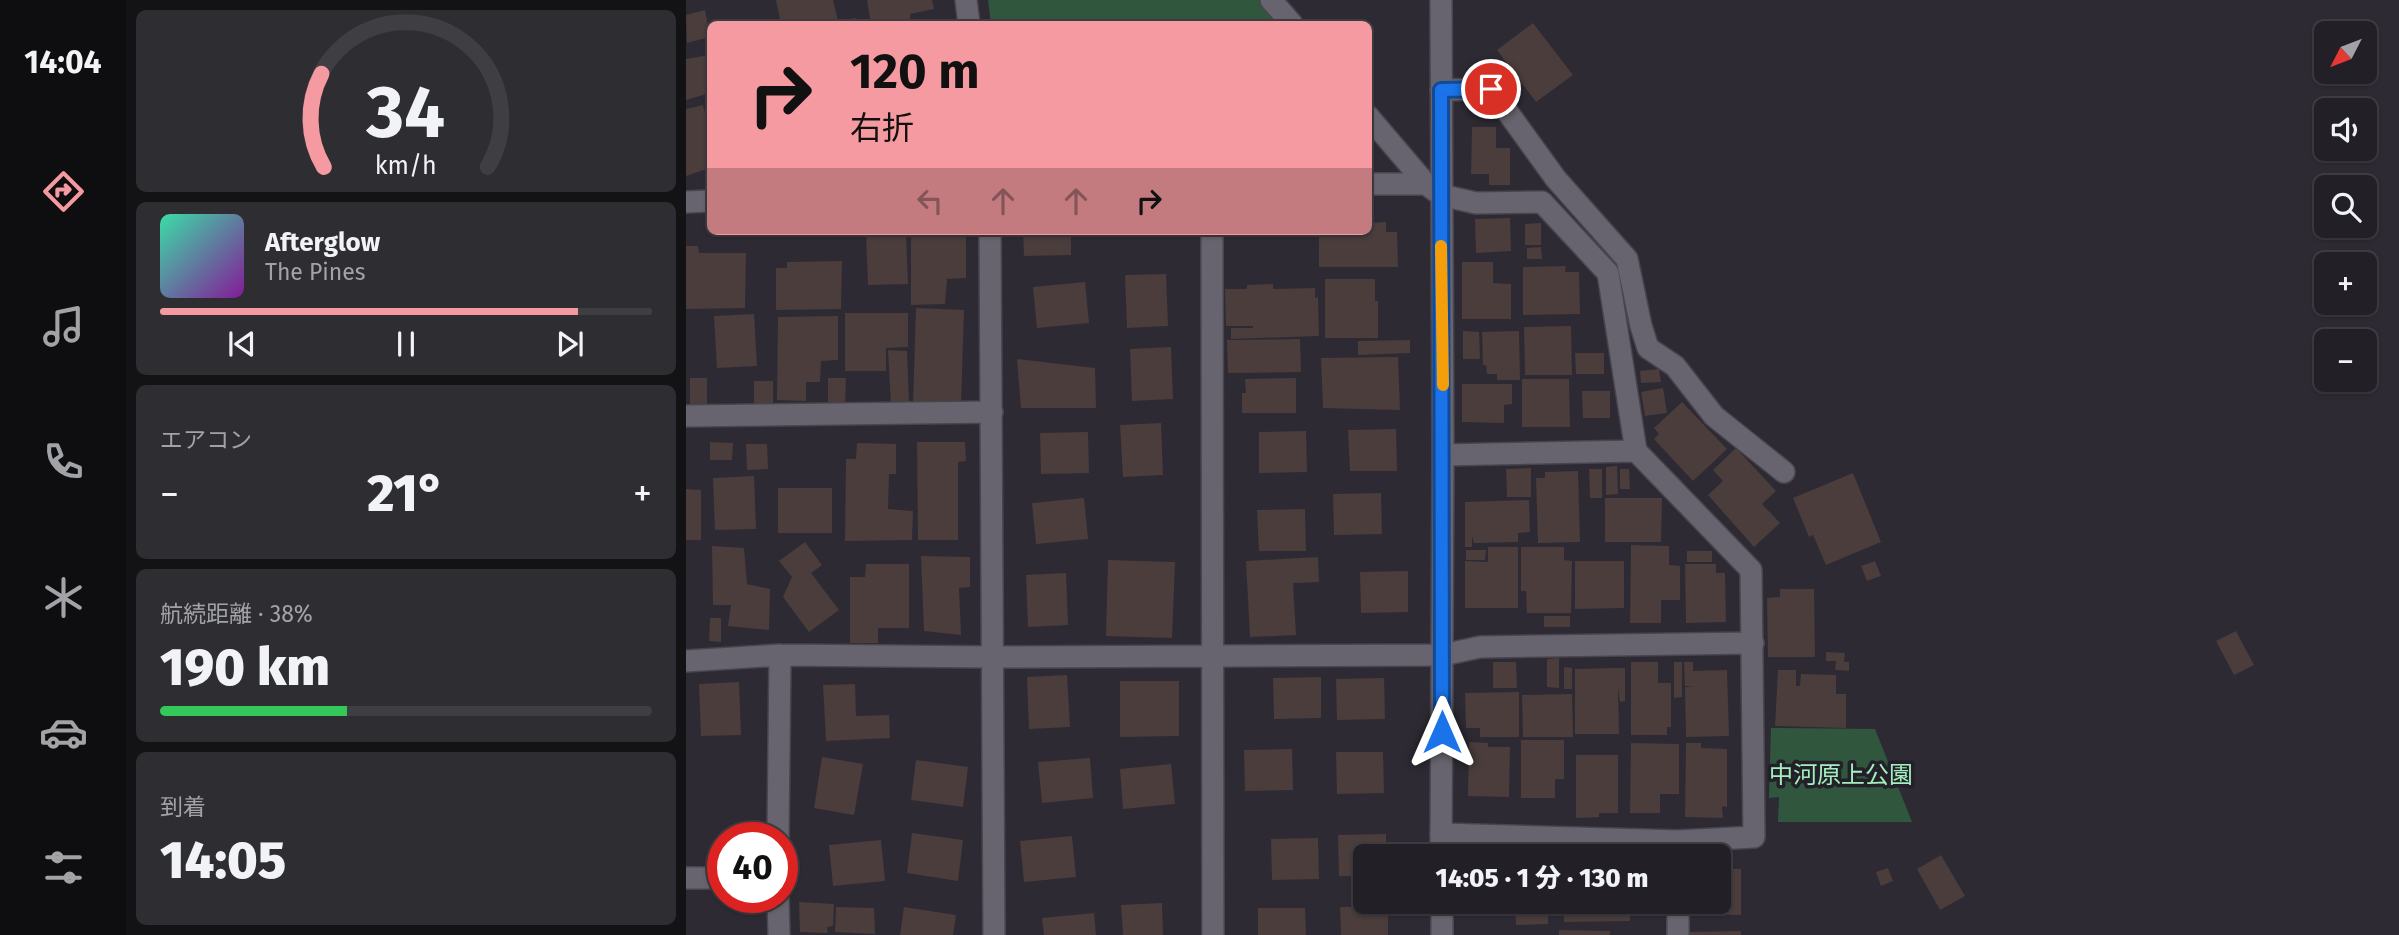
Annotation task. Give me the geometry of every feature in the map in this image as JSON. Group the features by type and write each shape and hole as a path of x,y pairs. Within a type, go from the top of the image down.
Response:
{"street":[{"path":"966,0 969,21"},
{"path":"1271,0 1289,21"},
{"path":"1441,0 1441,90 1433,189 1443,455 1441,844"},
{"path":"1441,90 1491,89 1556,179 1627,259 1648,348 1675,366 1714,416 1784,472"},
{"path":"1372,120 1433,189"},
{"path":"1372,184 1433,189 1476,203 1542,202 1608,273 1636,451 1751,570 1754,837 1706,844"},
{"path":"686,202 707,201"},
{"path":"990,235 994,935"},
{"path":"1212,235 1213,935"},
{"path":"686,416 992,412"},
{"path":"1443,455 1636,451"},
{"path":"686,661 780,655 1443,655 1480,647 1753,643"},
{"path":"778,822 780,655"},
{"path":"1441,834 1610,844"},
{"path":"686,878 707,878"},
{"path":"778,913 779,935"},
{"path":"1442,914 1442,935"},
{"path":"1678,914 1678,935"}],"green space":[{"path":"988,0 1260,0 1278,21 991,21"},
{"name":"中河原上公園","path":"1771,728 1875,729 1912,822 1778,822 1779,797 1769,798"}],"building":[{"path":"776,0 833,0 838,21 780,21"},
{"path":"867,0 932,0 934,9 910,14 910,21 870,21"},
{"path":"705,10 707,38 687,43 686,15"},
{"path":"1533,23 1573,75 1536,102 1497,50"},
{"path":"707,56 707,94 686,100 686,59"},
{"path":"703,105 707,120 707,169 686,176 686,109"},
{"path":"1472,127 1496,127 1496,148 1510,148 1510,185 1489,185 1489,174 1471,174"},
{"path":"1510,218 1511,251 1476,253 1475,219"},
{"path":"1386,222 1386,232 1397,232 1398,267 1319,267 1319,235 1372,235 1372,223"},
{"path":"1541,223 1541,245 1525,245 1525,224"},
{"path":"866,235 906,235 908,284 868,285"},
{"path":"911,235 966,235 966,278 947,279 945,304 911,305"},
{"path":"1023,235 1071,235 1071,255 1024,256"},
{"path":"686,246 698,246 699,253 746,253 745,308 686,309"},
{"path":"1541,247 1542,259 1527,259 1527,248"},
{"path":"842,261 841,309 776,310 776,268 787,268 787,262"},
{"path":"1462,262 1493,262 1493,283 1511,284 1511,319 1462,319"},
{"path":"1566,266 1565,272 1579,272 1580,314 1523,315 1523,267"},
{"path":"1166,274 1168,326 1127,328 1125,275"},
{"path":"1325,279 1375,279 1378,338 1325,338"},
{"path":"1085,282 1089,323 1037,328 1033,287"},
{"path":"1273,284 1273,289 1315,288 1315,298 1318,297 1319,336 1231,339 1231,328 1253,326 1226,326 1225,289 1247,289 1247,285"},
{"path":"916,308 964,310 961,405 913,404"},
{"path":"845,313 908,313 908,347 886,348 886,371 845,371"},
{"path":"754,314 757,366 717,368 714,316"},
{"path":"838,316 838,360 821,361 820,382 806,382 806,401 777,400 778,317"},
{"path":"1571,326 1572,375 1525,375 1524,327"},
{"path":"1463,331 1479,332 1480,359 1463,359"},
{"path":"1519,331 1520,380 1497,380 1497,374 1487,374 1486,365 1483,365 1482,332"},
{"path":"1300,339 1301,372 1228,373 1227,340"},
{"path":"1410,340 1410,353 1358,355 1358,341"},
{"path":"1171,347 1173,399 1132,401 1130,349"},
{"path":"888,350 907,351 909,404 891,405"},
{"path":"1575,353 1604,353 1604,374 1576,374"},
{"path":"1398,357 1400,410 1323,408 1321,358"},
{"path":"1017,359 1095,368 1096,408 1021,408"},
{"path":"1659,369 1661,382 1641,383 1640,371"},
{"path":"690,378 707,378 707,405 690,405"},
{"path":"828,378 846,378 845,404 828,405"},
{"path":"1296,378 1296,413 1242,413 1242,393 1246,393 1245,379"},
{"path":"1522,379 1569,379 1570,427 1522,427"},
{"path":"754,381 773,381 773,406 754,406"},
{"path":"1462,384 1512,384 1512,404 1504,405 1504,423 1462,422"},
{"path":"1663,388 1667,413 1645,416 1641,392"},
{"path":"1582,391 1610,391 1610,418 1583,418"},
{"path":"1682,402 1727,449 1693,481 1654,439 1659,434 1654,428"},
{"path":"1161,423 1163,475 1123,477 1120,425"},
{"path":"1396,429 1397,471 1350,471 1348,430"},
{"path":"1306,431 1307,472 1259,473 1259,432"},
{"path":"1088,432 1089,473 1041,474 1040,433"},
{"path":"710,442 733,443 732,460 710,460"},
{"path":"917,442 965,442 966,461 958,462 958,540 918,540"},
{"path":"857,443 896,444 896,474 889,474 888,509 913,511 912,540 845,541 846,459 856,459"},
{"path":"746,444 767,444 768,469 747,470"},
{"path":"1736,448 1776,491 1762,504 1780,523 1754,547 1708,495 1723,481 1713,470"},
{"path":"1617,466 1618,494 1606,495 1606,467"},
{"path":"1531,468 1531,497 1507,497 1506,469"},
{"path":"1589,469 1602,469 1602,498 1590,498"},
{"path":"1620,469 1629,469 1630,489 1620,489"},
{"path":"1578,471 1580,542 1538,543 1536,478 1545,478 1545,472"},
{"path":"1853,473 1881,542 1826,565 1813,535 1809,537 1793,498"},
{"path":"754,476 756,529 715,530 713,478"},
{"path":"778,488 832,488 832,533 778,533"},
{"path":"686,489 701,490 701,540 686,540"},
{"path":"1381,493 1382,534 1334,535 1333,494"},
{"path":"1084,498 1088,539 1036,544 1032,503"},
{"path":"1605,498 1662,498 1661,542 1605,542"},
{"path":"1529,500 1530,532 1518,533 1518,542 1474,543 1472,536 1472,547 1465,547 1465,502"},
{"path":"1305,509 1306,551 1259,551 1257,510"},
{"path":"805,542 822,565 811,573 839,610 809,632 783,597 792,577 779,561"},
{"path":"1631,545 1669,546 1669,565 1680,566 1680,600 1661,600 1661,623 1630,623"},
{"path":"712,546 744,548 747,584 770,589 769,630 728,626 731,605 713,605"},
{"path":"1488,547 1518,547 1518,608 1465,608 1465,561 1488,562"},
{"path":"1521,547 1564,547 1564,560 1572,561 1571,613 1527,613 1526,591 1521,591"},
{"path":"1466,550 1486,550 1485,560 1466,560"},
{"path":"1687,551 1712,551 1712,562 1687,562"},
{"path":"921,556 970,557 970,587 959,588 961,635 924,631"},
{"path":"1318,557 1319,582 1293,583 1296,635 1250,637 1246,561"},
{"path":"1108,560 1175,562 1172,638 1106,636"},
{"path":"1575,561 1624,561 1624,608 1575,609"},
{"path":"1875,561 1881,576 1867,581 1861,566"},
{"path":"866,564 909,564 909,628 878,628 878,643 850,643 850,577 865,577"},
{"path":"1685,564 1716,564 1716,573 1725,573 1726,622 1686,623"},
{"path":"1408,571 1408,612 1361,613 1360,572"},
{"path":"1066,573 1068,625 1028,627 1026,575"},
{"path":"1780,589 1814,589 1815,657 1768,657 1767,598 1780,597"},
{"path":"1544,616 1570,616 1570,627 1544,627"},
{"path":"710,618 721,618 721,642 709,641"},
{"path":"2236,631 2254,665 2234,675 2216,641"},
{"path":"1826,652 1845,653 1844,662 1849,662 1849,671 1835,670 1836,661 1826,661"},
{"path":"1559,658 1559,688 1547,687 1547,659"},
{"path":"1493,662 1516,662 1517,688 1493,688"},
{"path":"1631,662 1658,662 1658,683 1671,683 1671,727 1667,727 1667,735 1631,735"},
{"path":"1674,662 1682,662 1682,697 1674,698"},
{"path":"1684,662 1693,662 1693,671 1727,670 1729,736 1686,737 1685,687 1695,687 1685,686"},
{"path":"1564,667 1572,668 1572,689 1564,689"},
{"path":"1625,668 1625,701 1620,702 1618,687 1619,734 1575,734 1575,669"},
{"path":"1778,670 1796,670 1796,686 1800,686 1801,674 1836,675 1836,694 1846,694 1846,728 1775,726"},
{"path":"1067,675 1070,727 1029,729 1027,677"},
{"path":"1321,677 1321,718 1274,719 1273,678"},
{"path":"1384,678 1385,719 1337,720 1336,679"},
{"path":"1120,681 1179,681 1179,736 1120,737"},
{"path":"739,682 741,735 701,736 699,684"},
{"path":"855,684 856,716 889,715 890,738 826,741 823,685"},
{"path":"1519,692 1519,737 1480,737 1480,728 1466,728 1465,693"},
{"path":"1572,694 1573,737 1523,737 1522,695"},
{"path":"1521,740 1564,740 1564,779 1555,779 1555,798 1521,798"},
{"path":"1469,742 1488,743 1488,747 1510,747 1509,797 1468,796"},
{"path":"1631,743 1679,744 1679,794 1660,794 1660,813 1630,813"},
{"path":"1686,743 1701,743 1701,748 1727,749 1727,807 1722,806 1723,818 1685,817"},
{"path":"1292,749 1293,790 1245,791 1244,750"},
{"path":"1336,752 1383,752 1384,793 1337,794"},
{"path":"1576,755 1618,755 1618,813 1599,813 1599,817 1576,818"},
{"path":"822,757 863,764 854,815 814,808"},
{"path":"1090,758 1093,798 1042,803 1038,762"},
{"path":"916,760 968,767 963,807 911,800"},
{"path":"1171,764 1175,804 1123,809 1120,769"},
{"path":"912,833 963,840 958,881 907,873"},
{"path":"1386,834 1386,844 1353,844 1353,876 1339,876 1338,835"},
{"path":"1072,836 1076,877 1024,882 1020,841"},
{"path":"1318,838 1319,879 1272,880 1271,839"},
{"path":"881,840 885,881 833,886 829,845"},
{"path":"1941,855 1965,896 1940,910 1917,869"},
{"path":"1888,868 1893,881 1881,886 1876,872"},
{"path":"1731,869 1741,869 1741,915 1698,914 1731,914"},
{"path":"799,902 834,904 833,926 827,927 828,933 800,932"},
{"path":"1162,903 1163,935 1123,935 1121,905"},
{"path":"836,907 874,908 875,934 835,932"},
{"path":"904,907 956,915 953,935 900,935"},
{"path":"1340,907 1353,907 1353,914 1388,914 1388,935 1341,935"},
{"path":"1258,908 1305,908 1306,935 1258,935"},
{"path":"1094,913 1096,935 1044,935 1042,918"},
{"path":"1516,914 1548,914 1548,924 1516,925"},
{"path":"1564,914 1630,914 1630,921 1564,922"},
{"path":"1559,930 1610,931 1610,935 1559,935"},
{"path":"1741,931 1741,935 1689,935 1689,932"}],"slow traffic":[{"path":"1441,246 1443,385"}],"route":[{"path":"1442,732 1441,90 1491,89"}]}
